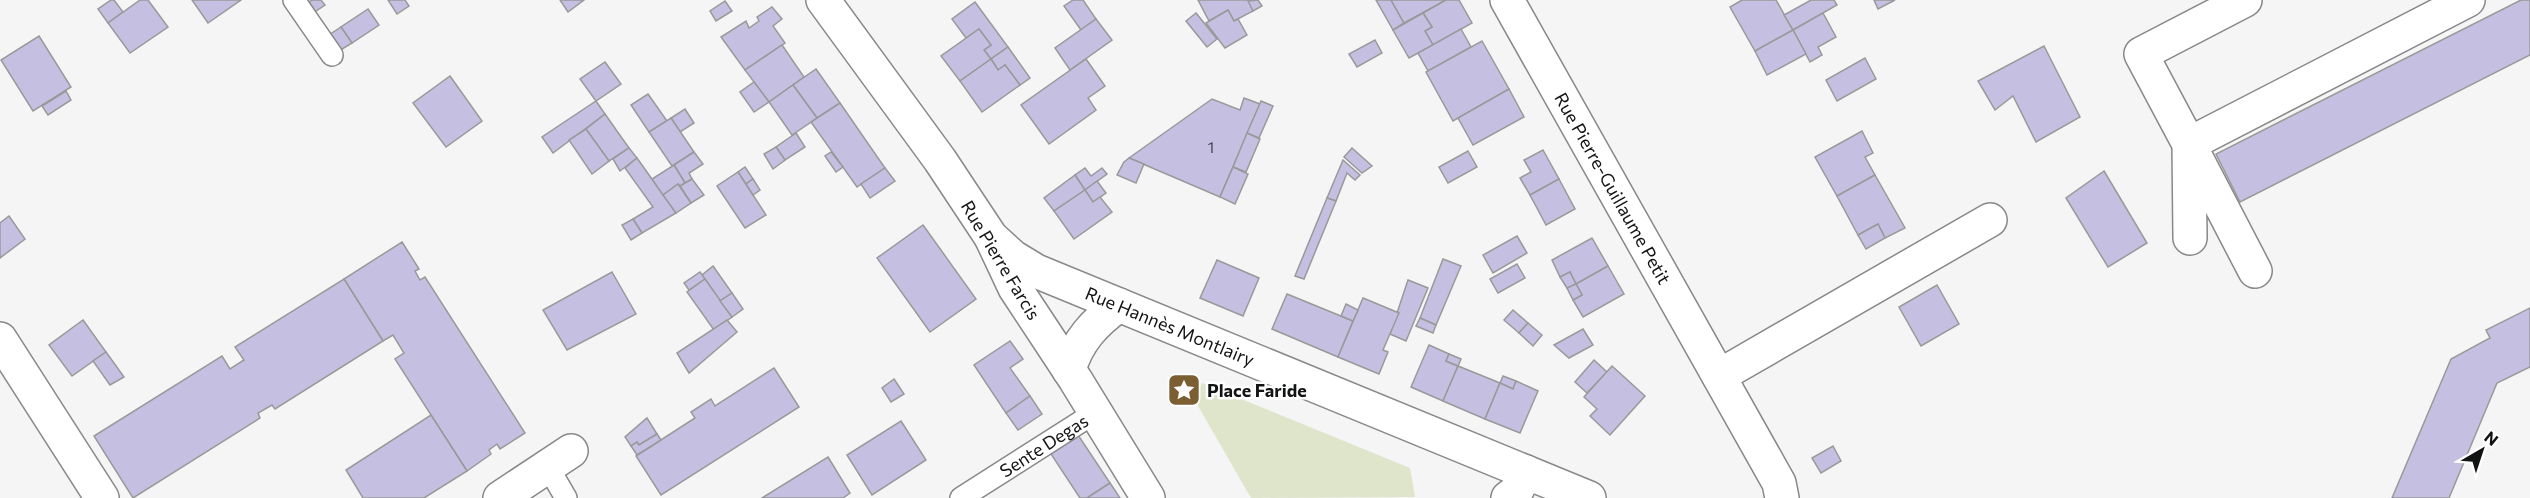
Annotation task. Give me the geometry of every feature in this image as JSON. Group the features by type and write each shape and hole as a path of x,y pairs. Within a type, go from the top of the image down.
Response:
{"street":[{"name":"Rue Pierre Farcis","path":"823,0 940,160 991,237 1015,288 1096,412 1148,498"},
{"name":"Rue Pierre-Guillaume Petit","path":"1507,0 1779,483 1782,498"},
{"path":"2245,0 2141,54 2255,272"},
{"path":"2189,144 2468,0"},
{"path":"2189,144 2190,238"},
{"path":"1719,376 1990,220"},
{"name":"Rue Hannès Montlairy","path":"991,237 1013,257 1036,271 1119,305 1517,485 1589,498"},
{"path":"1069,370 1086,334 1119,305"},
{"path":"0,339 102,498"},
{"path":"500,498 559,459"}],"lane":[{"path":"294,0 332,55"},
{"name":"Sente Degas","path":"961,498 1096,412"},
{"path":"559,459 566,498"}],"green space":[{"path":"1202,383 1410,468 1415,497 1251,498 1194,399"}],"building":[{"path":"114,0 123,12 108,23 98,9"},
{"path":"140,0 148,0 168,27 130,53 108,23"},
{"path":"192,0 241,0 208,23"},
{"path":"312,0 321,0 325,5 313,13 307,3"},
{"path":"388,0 405,0 409,6 397,14"},
{"path":"560,0 584,0 568,12"},
{"path":"1073,0 1083,0 1096,19 1081,30 1064,6"},
{"path":"1198,0 1249,0 1253,11 1234,21 1228,10 1209,21"},
{"path":"1258,0 1262,6 1253,11 1248,1"},
{"path":"1376,0 1391,0 1404,23 1393,30"},
{"path":"1391,0 1446,0 1404,23"},
{"path":"1446,0 1459,0 1472,23 1433,45 1425,31 1432,27 1423,13"},
{"path":"1742,0 1776,0 1793,30 1755,51 1730,7"},
{"path":"1811,0 1834,0 1837,5 1793,30 1784,15"},
{"path":"1874,0 1895,0 1878,9"},
{"path":"2521,0 2530,0 2530,55 2240,202 2216,154"},
{"path":"725,1 732,11 716,21 710,11"},
{"path":"975,2 1008,47 991,59 984,50 991,45 979,29 966,38 952,19"},
{"path":"772,7 782,19 773,26 785,43 745,70 721,37 746,21 749,28 759,21 757,17"},
{"path":"368,9 379,25 352,43 341,27"},
{"path":"1228,10 1234,21 1238,19 1247,35 1225,48 1206,23"},
{"path":"1196,13 1217,39 1207,47 1186,21"},
{"path":"1423,13 1432,27 1425,31 1433,45 1409,58 1393,30"},
{"path":"1823,13 1836,37 1818,47 1822,55 1810,62 1793,30"},
{"path":"1096,19 1112,40 1070,70 1055,48"},
{"path":"341,27 352,43 339,51 329,35"},
{"path":"979,29 991,45 984,50 991,59 960,81 941,56"},
{"path":"1461,29 1471,47 1428,71 1418,53"},
{"path":"1793,30 1806,54 1767,75 1755,51"},
{"path":"39,36 71,87 33,111 1,60"},
{"path":"1375,40 1382,53 1357,67 1349,54"},
{"path":"1482,41 1509,89 1453,121 1426,72"},
{"path":"782,45 804,77 769,102 745,70"},
{"path":"2044,46 2080,117 2036,142 2013,96 1995,110 1978,81"},
{"path":"1008,47 1030,78 1020,85 1005,65 998,70 991,59"},
{"path":"1865,58 1876,79 1837,101 1826,80"},
{"path":"991,59 998,70 1005,65 1020,85 982,112 960,81"},
{"path":"1086,59 1105,86 1088,98 1096,110 1049,144 1021,105"},
{"path":"605,62 621,84 596,101 580,79"},
{"path":"816,69 840,103 817,118 793,85"},
{"path":"450,76 482,121 446,147 413,103"},
{"path":"754,82 769,102 754,112 740,92"},
{"path":"793,85 817,118 792,135 769,102"},
{"path":"1509,89 1524,117 1473,145 1458,118"},
{"path":"66,91 71,100 48,115 42,106"},
{"path":"648,94 667,121 649,132 631,105"},
{"path":"1244,98 1260,104 1220,197 1129,158 1212,99 1240,110"},
{"path":"596,101 605,114 553,153 542,137"},
{"path":"1261,101 1273,106 1259,138 1247,133"},
{"path":"840,103 885,168 857,187 811,122"},
{"path":"685,109 694,123 680,132 671,118"},
{"path":"605,114 629,148 609,161 586,129"},
{"path":"671,118 694,152 672,166 649,132"},
{"path":"586,129 609,161 592,174 569,140"},
{"path":"1862,131 1873,153 1865,157 1875,175 1837,196 1815,157"},
{"path":"796,133 805,147 785,160 776,147"},
{"path":"1247,133 1260,139 1246,172 1233,167"},
{"path":"776,147 785,160 773,169 764,154"},
{"path":"629,148 637,158 620,171 613,159"},
{"path":"1352,148 1372,166 1362,173 1344,157"},
{"path":"1543,150 1559,179 1530,195 1520,178 1531,172 1524,160"},
{"path":"1468,151 1477,167 1448,183 1439,167"},
{"path":"694,152 703,164 689,173 692,179 685,183 674,165"},
{"path":"831,152 843,167 836,172 825,156"},
{"path":"637,158 676,213 642,233 633,219 653,207 625,168"},
{"path":"1129,158 1144,164 1136,183 1117,175"},
{"path":"1343,160 1360,175 1355,180 1347,173 1336,201 1327,198"},
{"path":"674,165 685,183 680,186 678,184 663,195 652,179"},
{"path":"745,167 753,179 746,184 738,172"},
{"path":"1233,167 1248,174 1235,204 1220,197"},
{"path":"885,168 895,181 870,198 861,184"},
{"path":"1085,168 1091,176 1102,168 1107,174 1085,190 1075,175"},
{"path":"2104,171 2147,243 2108,267 2066,198"},
{"path":"738,172 766,215 745,228 717,186"},
{"path":"1075,175 1085,190 1054,211 1044,198"},
{"path":"1875,175 1905,228 1885,238 1878,224 1858,235 1837,196"},
{"path":"692,179 704,195 691,203 680,186"},
{"path":"753,179 760,190 753,195 746,184"},
{"path":"1559,179 1575,209 1546,225 1530,195"},
{"path":"1097,181 1106,193 1093,202 1085,190"},
{"path":"678,184 691,203 676,213 663,195"},
{"path":"1085,190 1093,202 1100,197 1112,212 1074,239 1054,211"},
{"path":"1327,198 1336,201 1304,279 1295,276"},
{"path":"9,216 25,239 0,258 0,223"},
{"path":"633,219 642,233 631,240 622,225"},
{"path":"1878,224 1885,238 1866,249 1858,235"},
{"path":"923,225 976,299 930,332 877,258"},
{"path":"1517,236 1527,253 1493,273 1483,255"},
{"path":"1592,238 1608,266 1576,284 1570,272 1560,277 1552,260"},
{"path":"402,242 419,269 415,271 420,280 425,277 525,433 500,449 497,444 489,450 491,454 467,471 395,359 404,353 393,335 383,341 344,279"},
{"path":"1443,259 1461,266 1436,325 1420,318"},
{"path":"1217,260 1259,278 1243,316 1200,298"},
{"path":"1517,264 1525,278 1498,293 1490,279"},
{"path":"713,266 732,293 720,301 702,275"},
{"path":"1608,266 1624,294 1583,317 1573,300 1582,295 1576,284"},
{"path":"612,272 636,314 567,350 543,310"},
{"path":"700,272 705,279 689,290 684,283"},
{"path":"1570,272 1576,284 1567,288 1560,277"},
{"path":"344,279 383,341 275,409 272,405 258,413 260,418 133,498 94,436 222,356 230,369 244,360 235,347"},
{"path":"705,279 732,317 714,330 687,292"},
{"path":"1408,280 1428,288 1406,341 1390,334"},
{"path":"1576,284 1582,295 1573,300 1567,288"},
{"path":"1937,285 1959,324 1921,346 1899,307"},
{"path":"732,293 743,309 732,317 720,301"},
{"path":"1287,294 1353,321 1338,357 1272,329"},
{"path":"1363,298 1399,313 1383,350 1388,352 1379,374 1338,357"},
{"path":"1346,304 1358,310 1353,321 1341,316"},
{"path":"2530,308 2530,367 2497,383 2449,498 2392,498 2451,359 2490,338 2486,330"},
{"path":"1513,310 1528,323 1519,333 1504,320"},
{"path":"1420,318 1436,325 1433,333 1416,326"},
{"path":"83,320 106,352 72,376 49,345"},
{"path":"727,320 737,332 689,373 677,353"},
{"path":"1528,323 1542,335 1533,346 1519,333"},
{"path":"1583,329 1593,345 1569,358 1554,345"},
{"path":"1010,341 1023,359 1010,368 1030,396 1006,413 974,365"},
{"path":"1429,345 1449,354 1446,361 1458,366 1443,401 1411,387"},
{"path":"106,352 124,377 110,385 93,361"},
{"path":"1449,354 1461,359 1458,366 1446,361"},
{"path":"1594,360 1607,372 1587,393 1575,382"},
{"path":"1458,366 1500,383 1485,419 1443,401"},
{"path":"1612,366 1645,396 1610,435 1590,416 1597,409 1584,397"},
{"path":"774,368 799,407 661,495 636,456 695,418 691,412 711,399 715,406"},
{"path":"1503,376 1516,381 1513,389 1500,383"},
{"path":"894,379 904,394 891,402 882,388"},
{"path":"1516,381 1538,391 1520,433 1485,419 1500,383 1513,389"},
{"path":"1030,396 1042,414 1018,430 1006,413"},
{"path":"431,415 467,471 424,498 363,498 346,470"},
{"path":"647,418 657,434 639,445 637,442 631,446 625,437"},
{"path":"901,421 926,460 872,495 847,455"},
{"path":"1076,432 1110,483 1087,498 1080,498 1049,451"},
{"path":"657,434 661,440 637,455 631,446 637,442 639,445"},
{"path":"1833,446 1841,461 1821,473 1812,458"},
{"path":"828,457 850,493 843,498 762,498"},
{"path":"1110,483 1120,498 1087,498"}],"place":[{"name":"Place Faride","path":"1184,390"}]}
